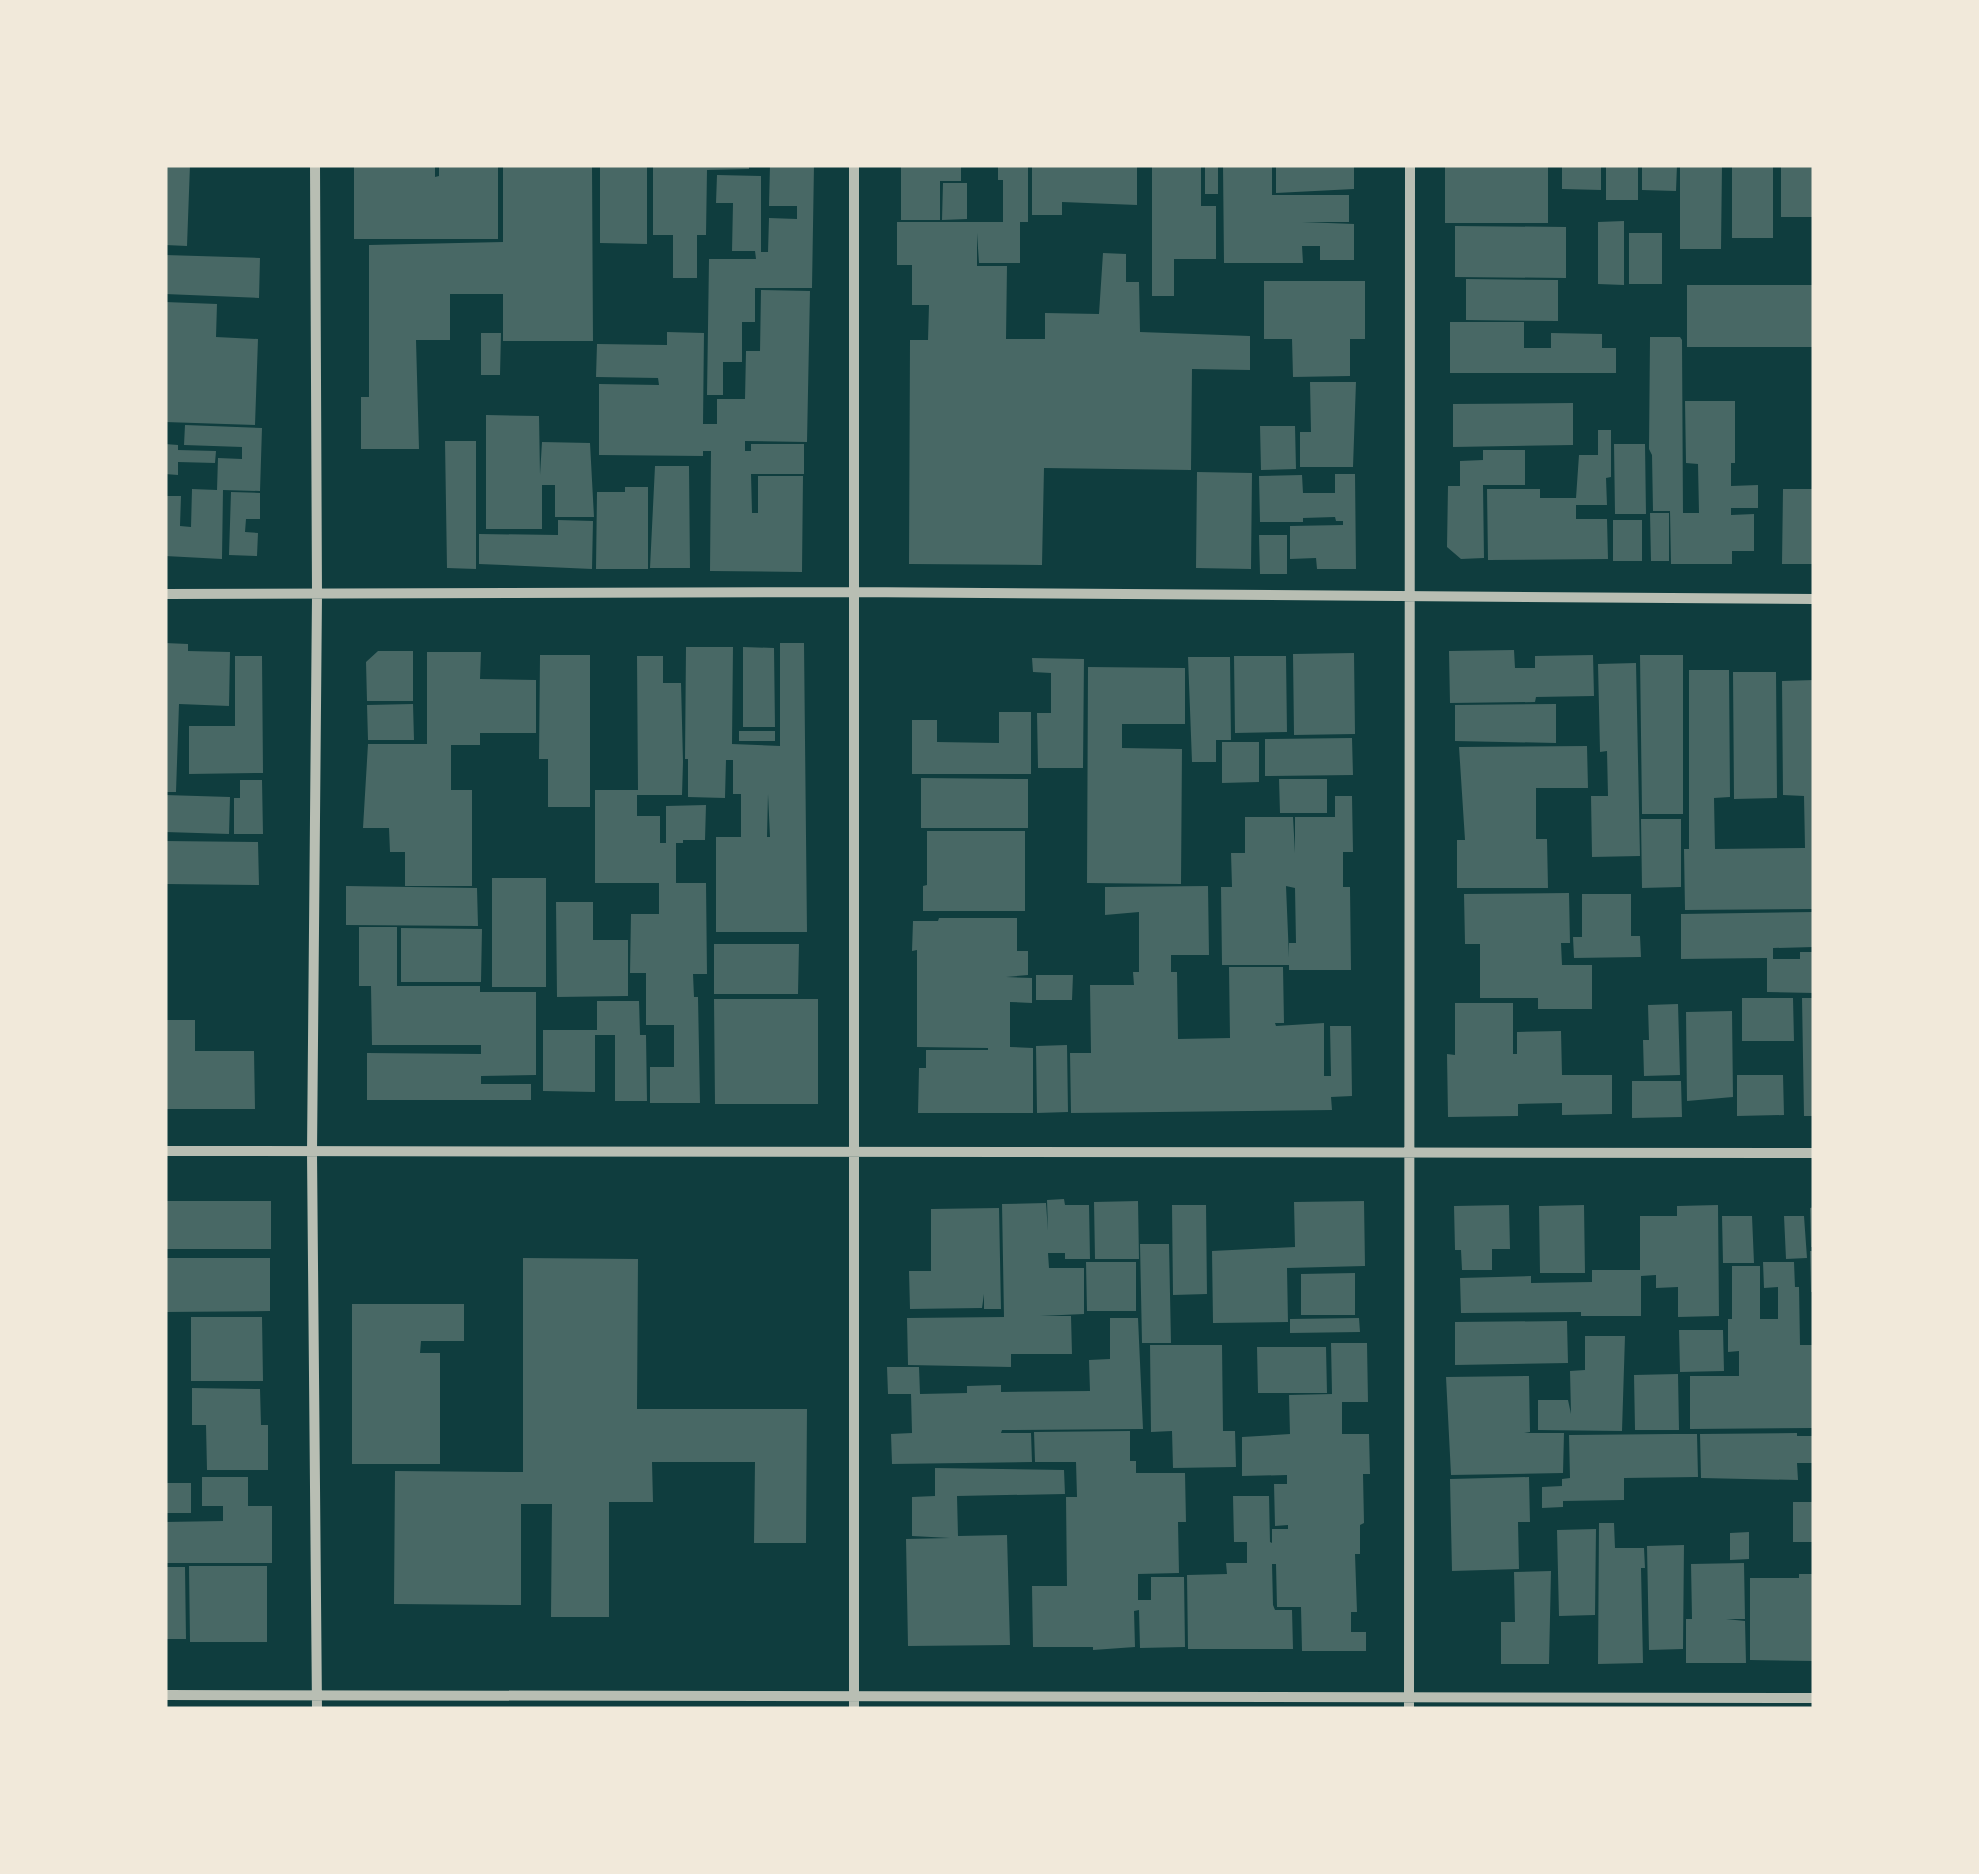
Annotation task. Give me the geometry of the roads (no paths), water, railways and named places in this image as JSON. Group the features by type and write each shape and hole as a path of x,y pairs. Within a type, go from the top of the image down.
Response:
{"street":[{"path":"315,165 317,595 312,1153 317,1709"},
{"path":"854,165 854,1709"},
{"path":"1409,1703 1410,165"},
{"path":"165,594 853,592 1814,600"},
{"path":"165,1151 1814,1153"},
{"path":"165,1694 1409,1703 1814,1698"}]}
